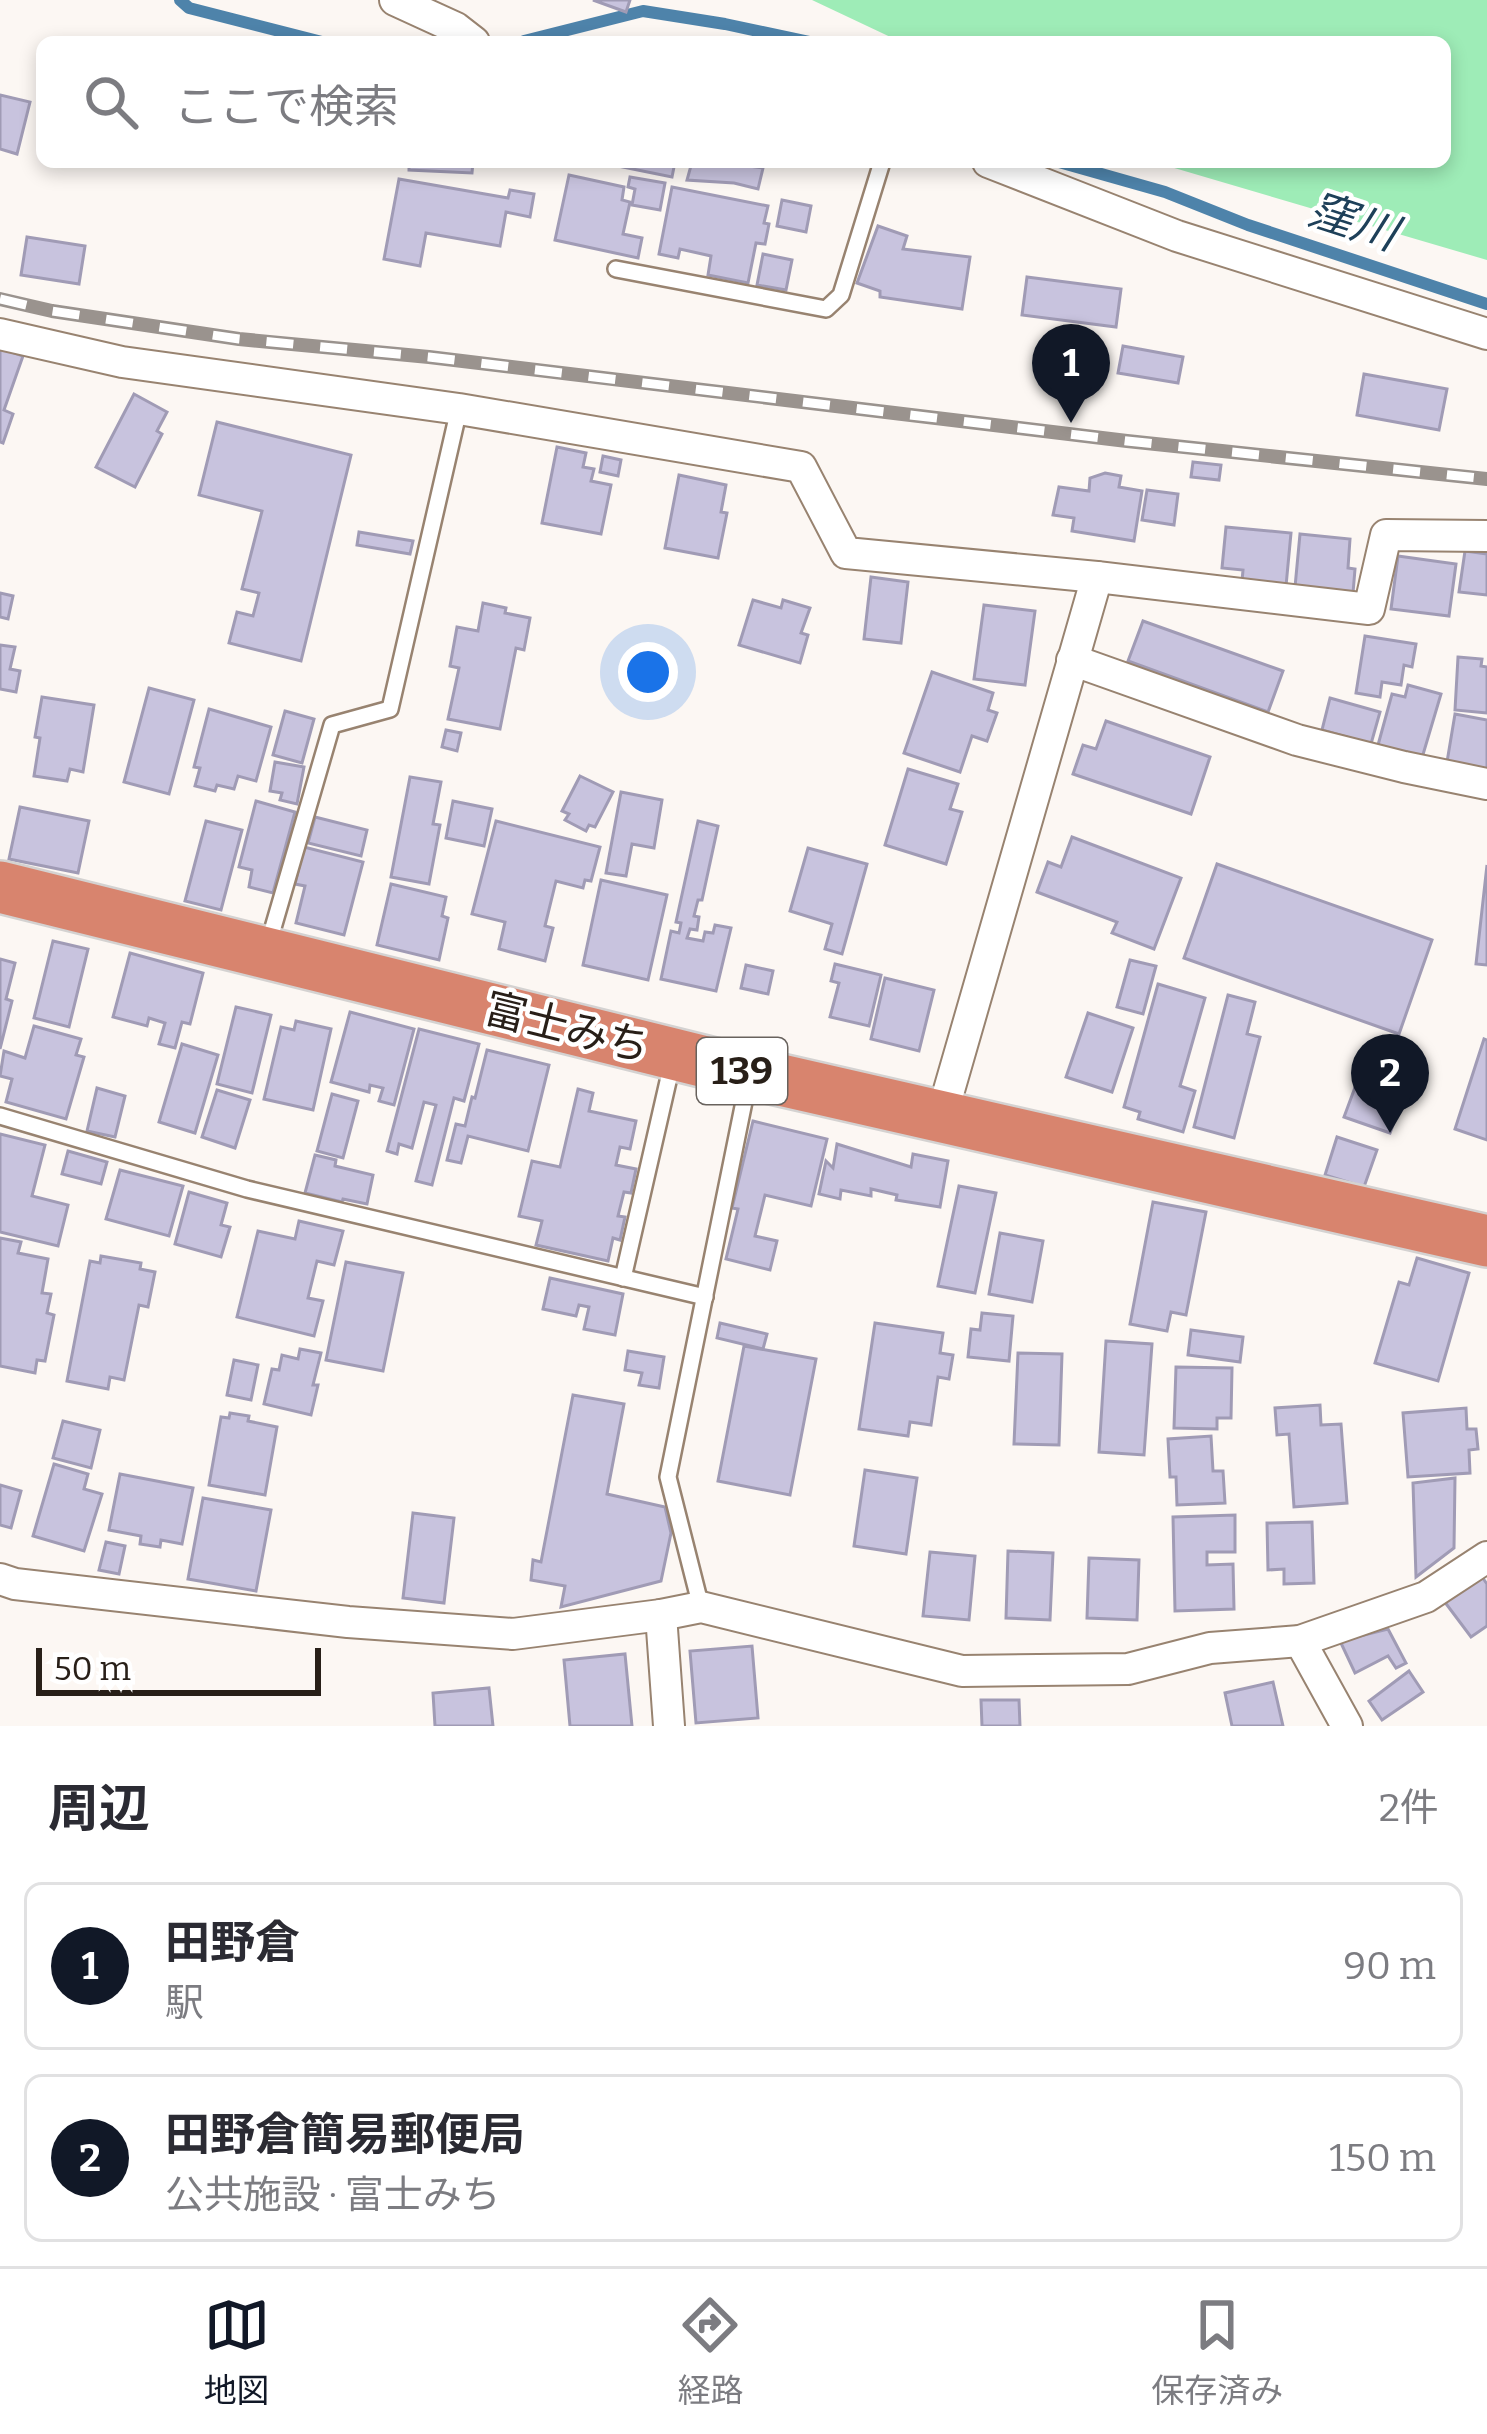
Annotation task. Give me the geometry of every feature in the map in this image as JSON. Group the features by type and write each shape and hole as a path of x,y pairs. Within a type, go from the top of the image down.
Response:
{"highway":[{"name":"富士みち","path":"0,887 750,1073 1487,1241"}],"street":[{"path":"395,0 466,36"},
{"path":"1003,168 1178,236 1487,334"},
{"path":"0,334 122,362 459,410 801,467 846,554 1370,609 1386,535 1487,536"},
{"path":"941,1118 1097,577"},
{"path":"1072,660 1297,740 1487,784"},
{"path":"0,1579 348,1622 513,1634 701,1607 962,1671 1128,1669 1210,1648 1300,1641 1426,1597 1487,1557"},
{"path":"661,1615 669,1726"},
{"path":"1300,1641 1347,1726"}],"lane":[{"path":"616,269 826,309 842,295 880,168"},
{"path":"265,954 332,725 390,709 459,410"},
{"path":"622,1278 674,1054"},
{"path":"701,1607 668,1477 750,1073"},
{"path":"0,1116 247,1190 705,1297"}],"green space":[{"path":"812,0 1487,0 1487,260 1174,168 1451,168 1451,36 888,36"}],"building":[{"path":"593,0 630,0 626,12"},
{"path":"0,95 30,102 17,154 0,149"},
{"path":"409,168 472,168 472,173"},
{"path":"628,168 674,168 672,177"},
{"path":"690,168 763,168 758,189 687,180"},
{"path":"569,175 624,187 622,200 630,202 623,234 642,238 638,258 555,240"},
{"path":"630,177 665,183 660,210 632,205 635,189 628,187"},
{"path":"399,179 508,198 510,190 534,194 530,217 506,212 500,246 426,233 420,266 384,259"},
{"path":"672,187 768,206 765,244 756,243 748,283 708,275 711,256 680,249 678,258 659,254"},
{"path":"782,200 811,206 806,232 777,226"},
{"path":"878,226 907,236 903,249 970,257 962,309 880,297 880,291 857,283"},
{"path":"27,237 85,246 79,284 21,275"},
{"path":"763,254 792,260 786,290 757,285"},
{"path":"1027,277 1121,289 1116,327 1022,315"},
{"path":"1123,346 1183,357 1178,383 1118,373"},
{"path":"0,348 23,356 4,410 13,414 3,443 0,442"},
{"path":"1364,374 1447,389 1439,430 1357,415"},
{"path":"134,394 167,412 157,431 162,434 135,487 96,467"},
{"path":"217,422 351,455 301,661 229,643 237,612 253,616 259,593 242,589 262,511 199,495"},
{"path":"557,447 586,453 583,467 594,469 591,481 611,485 601,534 542,523"},
{"path":"603,456 621,460 618,476 600,472"},
{"path":"1193,462 1221,465 1219,480 1191,477"},
{"path":"1105,473 1121,476 1119,487 1142,491 1134,541 1072,531 1074,518 1053,515 1059,487 1089,491 1090,478"},
{"path":"679,475 726,485 721,512 727,513 718,558 665,548"},
{"path":"1147,490 1178,494 1174,525 1142,520"},
{"path":"1226,527 1291,533 1286,586 1242,581 1243,570 1222,568"},
{"path":"359,532 413,541 410,554 357,545"},
{"path":"1300,534 1350,539 1348,568 1355,569 1353,593 1295,587"},
{"path":"1465,551 1487,554 1487,595 1459,592"},
{"path":"1398,556 1456,564 1449,616 1391,609"},
{"path":"871,577 908,582 901,643 864,639"},
{"path":"0,593 13,596 8,619 0,617"},
{"path":"753,600 781,608 783,600 810,608 801,633 808,635 800,663 739,645"},
{"path":"483,603 530,618 524,650 516,648 500,729 448,719 459,668 450,666 457,627 478,631"},
{"path":"984,605 1035,611 1025,685 974,679"},
{"path":"1143,621 1283,671 1268,712 1128,661"},
{"path":"1365,636 1416,644 1412,667 1404,665 1401,685 1382,682 1380,697 1356,693"},
{"path":"0,645 15,647 10,669 20,671 16,692 0,689"},
{"path":"1458,657 1482,659 1481,666 1487,667 1487,713 1455,710"},
{"path":"932,672 993,693 988,710 997,713 987,741 972,736 960,772 904,753"},
{"path":"1408,685 1441,694 1422,758 1378,745 1392,694 1405,697"},
{"path":"149,688 194,700 169,794 124,782"},
{"path":"42,697 94,705 83,772 70,769 67,781 34,776"},
{"path":"1330,698 1380,712 1371,744 1322,730"},
{"path":"209,709 271,727 256,781 238,776 234,789 217,785 215,791 195,786 200,768 194,767"},
{"path":"285,711 314,719 302,763 273,755"},
{"path":"1455,714 1487,720 1487,769 1447,762"},
{"path":"1106,721 1210,757 1191,814 1073,774 1083,745 1096,749"},
{"path":"446,730 461,733 457,751 442,747"},
{"path":"275,762 304,767 297,804 280,800 282,793 270,791"},
{"path":"908,769 958,784 950,809 962,812 946,864 885,845"},
{"path":"580,776 613,792 595,827 589,825 586,831 565,820 569,814 562,811"},
{"path":"410,777 441,782 433,824 440,825 429,884 391,877"},
{"path":"621,792 662,800 654,848 632,844 626,876 606,873"},
{"path":"256,801 295,812 273,893 249,887 252,870 239,867"},
{"path":"453,801 492,809 484,846 446,838"},
{"path":"20,807 89,821 78,873 9,859"},
{"path":"315,817 367,830 361,856 308,843"},
{"path":"206,821 242,830 221,910 185,901"},
{"path":"496,821 600,847 591,881 585,880 583,888 556,881 545,926 553,928 545,961 499,949 505,922 472,914"},
{"path":"698,821 718,826 702,900 694,916 699,917 697,930 690,929 687,938 703,941 705,932 713,933 715,925 731,928 716,991 661,979 671,931 679,933 681,923 676,922"},
{"path":"1072,837 1181,878 1154,949 1112,933 1117,922 1037,892 1048,862 1061,867"},
{"path":"304,847 363,862 344,935 296,923 305,886 295,884"},
{"path":"808,848 867,864 842,954 825,949 832,924 790,911"},
{"path":"1217,864 1432,940 1399,1034 1184,958"},
{"path":"1487,865 1487,965 1476,964"},
{"path":"601,880 667,895 648,980 583,965"},
{"path":"391,884 446,897 442,916 448,918 439,960 377,945"},
{"path":"53,941 88,949 69,1027 34,1018"},
{"path":"130,953 203,973 190,1024 182,1022 175,1048 159,1044 165,1023 149,1018 147,1026 113,1017"},
{"path":"0,959 15,963 0,1049"},
{"path":"1130,960 1156,966 1143,1014 1117,1007"},
{"path":"835,964 881,975 869,1026 830,1017 839,983 831,981"},
{"path":"746,965 773,971 768,994 741,988"},
{"path":"885,978 934,990 919,1051 871,1039"},
{"path":"1158,984 1205,998 1180,1086 1195,1091 1183,1132 1138,1119 1140,1112 1124,1107"},
{"path":"1228,995 1255,1002 1247,1034 1260,1037 1234,1138 1194,1127"},
{"path":"236,1007 271,1015 252,1093 217,1084"},
{"path":"350,1012 414,1029 394,1105 379,1101 383,1088 370,1085 369,1092 331,1082"},
{"path":"1088,1013 1133,1028 1112,1092 1066,1077"},
{"path":"296,1021 331,1029 313,1110 264,1099 281,1027 294,1030"},
{"path":"34,1026 81,1039 76,1055 84,1057 66,1119 6,1102 12,1079 0,1076 4,1051 25,1058"},
{"path":"419,1029 479,1044 464,1101 454,1098 432,1185 416,1181 436,1105 424,1102 412,1148 399,1144 397,1154 387,1151"},
{"path":"1487,1040 1487,1140 1455,1129"},
{"path":"182,1044 218,1055 195,1133 159,1122"},
{"path":"1370,1047 1416,1063 1390,1133 1344,1117"},
{"path":"487,1050 549,1065 528,1151 468,1136 461,1163 447,1160 456,1124 465,1126"},
{"path":"97,1088 125,1096 115,1137 87,1131"},
{"path":"578,1089 593,1093 589,1111 636,1121 630,1149 620,1147 616,1165 636,1169 631,1193 624,1192 618,1216 625,1217 620,1240 613,1238 608,1261 536,1245 542,1221 519,1216 532,1161 560,1167"},
{"path":"217,1090 250,1100 235,1148 202,1137"},
{"path":"332,1094 358,1101 343,1158 317,1151"},
{"path":"753,1121 827,1139 811,1206 765,1195 755,1236 777,1241 770,1270 726,1259 738,1209 732,1208"},
{"path":"0,1134 45,1145 32,1196 68,1205 58,1246 0,1232"},
{"path":"1337,1137 1377,1150 1364,1187 1325,1175"},
{"path":"837,1144 911,1167 913,1154 948,1161 940,1207 896,1200 897,1195 871,1189 871,1196 841,1190 840,1199 819,1194 826,1161 833,1168"},
{"path":"68,1151 107,1162 101,1184 62,1174"},
{"path":"315,1155 336,1160 335,1166 373,1175 367,1204 305,1193"},
{"path":"120,1170 183,1186 169,1236 106,1219"},
{"path":"959,1186 996,1193 975,1293 938,1286"},
{"path":"189,1192 227,1203 221,1225 230,1227 221,1257 175,1244"},
{"path":"1153,1202 1206,1212 1186,1315 1171,1312 1167,1331 1130,1324"},
{"path":"299,1221 343,1231 334,1265 317,1261 308,1298 323,1301 314,1336 237,1317 258,1231 295,1239"},
{"path":"1000,1233 1043,1241 1032,1302 989,1294"},
{"path":"0,1238 21,1242 18,1253 48,1259 42,1293 51,1294 47,1313 54,1315 45,1361 37,1360 35,1373 0,1366"},
{"path":"101,1256 141,1263 140,1269 155,1272 148,1307 139,1305 124,1380 110,1377 108,1389 67,1381 90,1261 100,1263"},
{"path":"1417,1258 1469,1273 1438,1381 1375,1363 1399,1282 1409,1285"},
{"path":"346,1262 403,1273 383,1371 326,1360"},
{"path":"550,1278 623,1294 615,1335 584,1329 589,1307 579,1305 576,1316 543,1309"},
{"path":"982,1313 1013,1316 1009,1361 968,1357 971,1329 980,1330"},
{"path":"720,1323 767,1334 763,1349 717,1338"},
{"path":"875,1323 943,1333 940,1353 953,1355 949,1379 938,1377 931,1425 910,1422 908,1436 859,1429"},
{"path":"1191,1330 1243,1337 1240,1362 1188,1355"},
{"path":"1106,1341 1152,1344 1144,1455 1099,1452"},
{"path":"744,1346 816,1359 790,1495 718,1481"},
{"path":"300,1349 321,1353 311,1415 264,1404 272,1369 279,1370 282,1355 298,1359"},
{"path":"628,1351 664,1357 659,1388 639,1385 642,1373 625,1370"},
{"path":"1018,1353 1062,1354 1059,1445 1014,1444"},
{"path":"234,1360 258,1365 251,1400 227,1395"},
{"path":"1176,1367 1232,1368 1231,1418 1217,1418 1217,1429 1174,1428"},
{"path":"573,1395 624,1404 607,1494 665,1507 671,1533 661,1581 561,1607 565,1586 531,1580 533,1560 541,1562"},
{"path":"1320,1405 1321,1425 1341,1424 1347,1503 1294,1507 1289,1434 1277,1435 1275,1408"},
{"path":"1466,1408 1467,1429 1476,1429 1478,1449 1469,1450 1470,1473 1408,1477 1403,1413"},
{"path":"230,1413 277,1427 265,1495 209,1485 221,1417 229,1418"},
{"path":"63,1421 100,1430 91,1468 53,1458"},
{"path":"1211,1436 1213,1471 1223,1471 1225,1503 1177,1505 1168,1439"},
{"path":"54,1464 88,1474 84,1489 102,1494 84,1551 33,1536"},
{"path":"865,1470 917,1478 906,1554 854,1546"},
{"path":"120,1474 193,1488 182,1544 161,1540 160,1547 140,1544 141,1536 109,1530"},
{"path":"1455,1478 1454,1548 1416,1577 1413,1483"},
{"path":"0,1485 21,1491 11,1528 0,1525"},
{"path":"203,1498 271,1510 256,1591 188,1579"},
{"path":"413,1513 454,1518 444,1603 403,1598"},
{"path":"1235,1515 1235,1552 1207,1552 1207,1565 1233,1564 1234,1609 1175,1611 1173,1517"},
{"path":"1312,1522 1314,1583 1284,1584 1284,1569 1268,1570 1267,1523"},
{"path":"106,1542 125,1546 119,1574 99,1570"},
{"path":"1008,1551 1053,1553 1050,1620 1006,1618"},
{"path":"930,1552 975,1556 969,1620 923,1616"},
{"path":"1089,1558 1139,1560 1137,1620 1087,1618"},
{"path":"1480,1574 1487,1584 1487,1626 1471,1637 1444,1601"},
{"path":"1388,1629 1406,1663 1396,1668 1388,1656 1355,1673 1340,1641"},
{"path":"752,1646 758,1718 696,1723 690,1651"},
{"path":"625,1654 632,1726 570,1726 564,1660"},
{"path":"1409,1671 1423,1692 1382,1720 1369,1701"},
{"path":"1273,1682 1283,1726 1232,1726 1225,1693"},
{"path":"489,1688 493,1726 435,1726 433,1693"},
{"path":"981,1700 1019,1700 1020,1726 982,1726"}],"waterway":[{"name":"窪川","path":"180,0 189,8 299,36"},
{"name":"窪川","path":"544,36 643,11 782,36"},
{"name":"窪川","path":"1080,168 1165,192 1248,225 1487,304"}],"railway":[{"path":"0,299 239,339 1487,479"}],"place":[{"name":"田野倉","path":"1071,423"},
{"name":"田野倉簡易郵便局","path":"1390,1133"}]}
